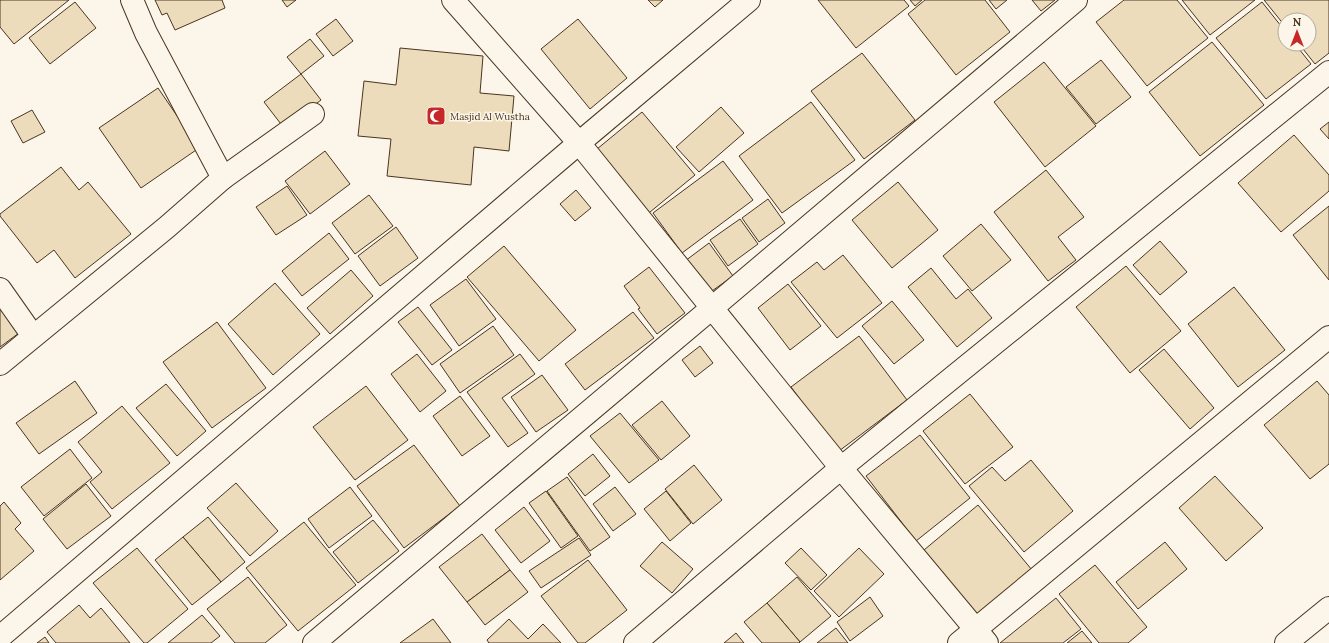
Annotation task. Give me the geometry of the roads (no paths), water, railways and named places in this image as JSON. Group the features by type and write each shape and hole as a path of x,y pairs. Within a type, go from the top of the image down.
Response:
{"street":[{"path":"132,0 146,33 223,178"},
{"path":"453,0 579,143 841,468 974,638 1329,337"},
{"path":"0,637 579,143 749,0"},
{"path":"314,643 1076,0"},
{"path":"635,643 841,468 1329,72"},
{"path":"0,364 167,227 223,178 313,114"},
{"path":"0,289 33,336"},
{"path":"1286,643 1329,608"}],"place":[{"name":"Masjid Al Wustha","path":"436,116"}]}
